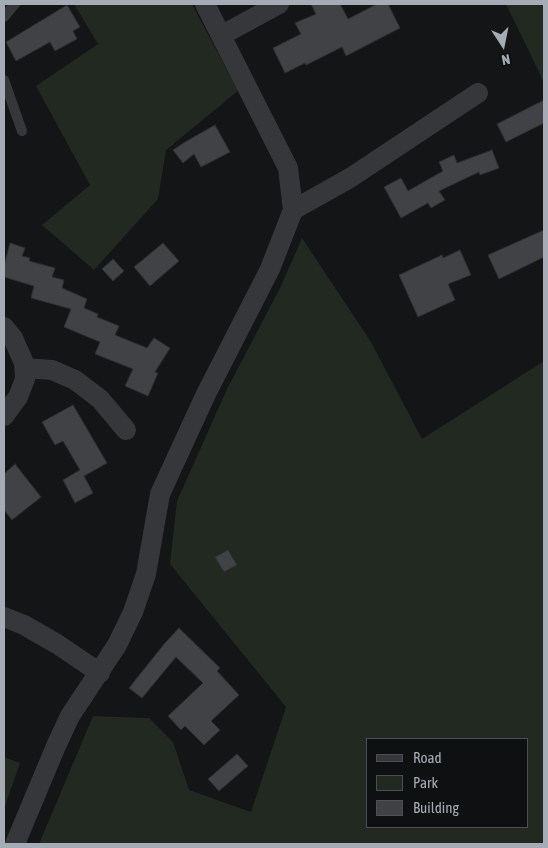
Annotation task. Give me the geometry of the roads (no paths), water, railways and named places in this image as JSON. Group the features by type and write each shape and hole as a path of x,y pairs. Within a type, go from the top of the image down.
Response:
{"street":[{"path":"15,844 70,716 117,645 139,596 146,574 160,494 206,394 270,269 293,210 288,168 205,4"},
{"path":"222,35 279,4"},
{"path":"293,210 350,178 478,93"},
{"path":"4,327 16,344 25,368 25,379 18,397 4,416"},
{"path":"25,368 52,370 75,380 100,399 126,430"},
{"path":"4,617 40,634 100,673"}],"lane":[{"path":"4,17 15,4"},
{"path":"4,80 22,131"}]}
